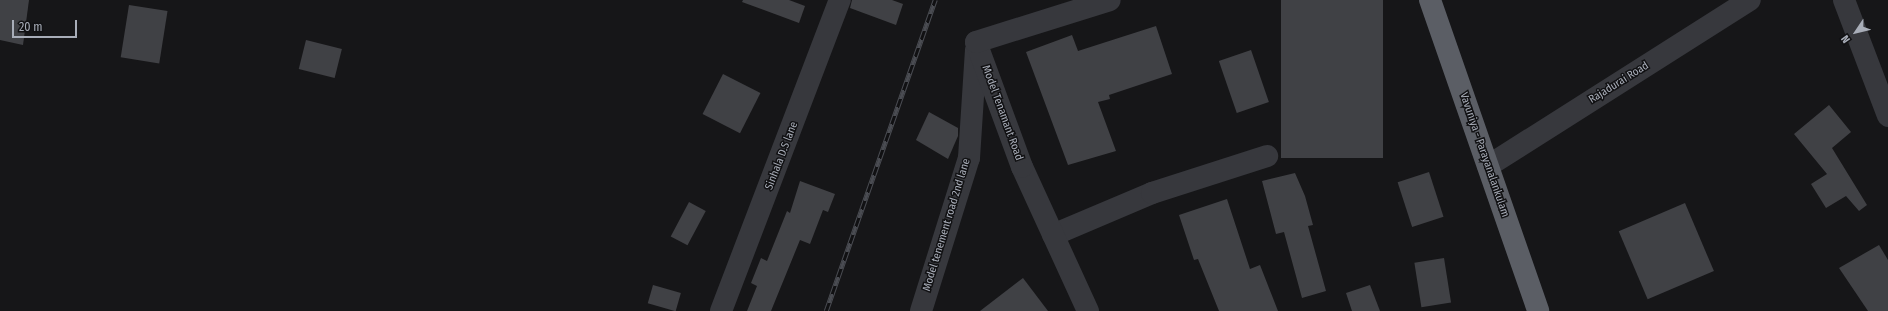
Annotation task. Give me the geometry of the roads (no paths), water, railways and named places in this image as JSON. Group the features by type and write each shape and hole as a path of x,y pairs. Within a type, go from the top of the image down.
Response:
{"highway":[{"name":"Vavuniya - Parayanalankulam","path":"1430,0 1538,311"}],"street":[{"name":"Sinhala D.S lane","path":"722,311 840,0"},
{"path":"976,42 1110,0"},
{"name":"Rajadurai Road","path":"1488,166 1750,0"},
{"path":"1844,0 1888,116"},
{"name":"Model Tenamant Road","path":"976,42 1022,167 1088,311"},
{"name":"Model tenement road 2nd lane","path":"921,311 969,158 976,42"},
{"path":"1053,235 1152,193 1267,156"}],"railway":[{"path":"826,311 935,0"}]}
